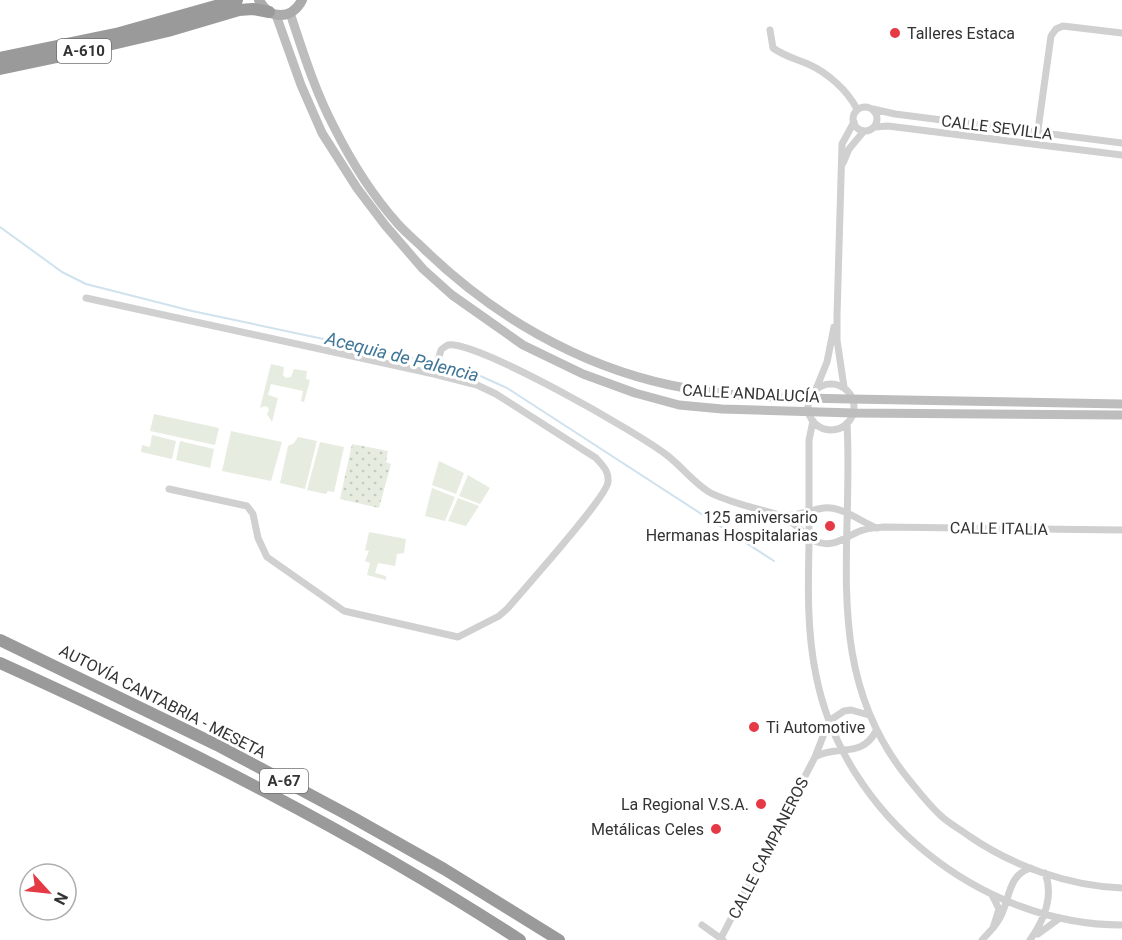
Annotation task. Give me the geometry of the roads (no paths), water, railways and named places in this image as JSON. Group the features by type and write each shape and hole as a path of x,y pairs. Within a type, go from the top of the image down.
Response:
{"highway":[{"name":"A-610","path":"0,58 116,34 237,0"},
{"path":"193,5 207,3 219,6"},
{"name":"A-610","path":"0,69 168,31 239,10 253,9 272,14"},
{"name":"AUTOVÍA CANTABRIA - MESETA","path":"0,640 217,745 340,811 453,874 559,940"},
{"name":"A-67","path":"0,663 140,728 263,791 382,856 520,940"}],"main road":[{"path":"259,0 272,14 290,13 302,1"},
{"name":"CALLE ANDALUCÍA","path":"290,13 313,81 334,128 366,181 398,225 484,301 527,329 554,343 586,358 669,385 714,392 772,398 1122,404"},
{"name":"CALLE ANDALUCÍA","path":"272,14 318,123 351,179 385,225 423,269 470,308 523,345 583,374 635,393 679,405 811,417 853,413 1122,415"}],"street":[{"path":"1036,144 1051,36 1056,29 1063,26 1122,33"},
{"path":"770,30 773,48 791,60 811,66 841,87 851,97 858,110"},
{"path":"841,168 849,149 864,131 875,127 878,116 873,109 865,106 853,117 856,127 864,131"},
{"name":"CALLE SEVILLA","path":"873,109 895,114 1122,143"},
{"path":"811,417 821,428 831,430 841,428 853,413 853,399 844,387 837,340 837,316 842,144 854,122"},
{"name":"CALLE SEVILLA","path":"875,127 888,126 1122,155"},
{"path":"86,298 435,371 477,385 496,394 596,458 607,471 608,477 608,484 590,510 508,608 458,637 344,611 267,557 258,538 253,514 247,506 169,489"},
{"path":"837,316 827,362 809,398 811,417 808,603 816,677 829,721 842,751 873,800 915,844 961,877 1007,902 1044,915 1104,925 1122,925"},
{"path":"435,371 441,350 448,345 464,347 534,377 628,430 658,449 707,490 718,496 783,516 797,524 809,537 823,544 847,538"},
{"path":"816,388 828,384 844,387"},
{"path":"847,423 848,630 858,685 876,731 900,770 940,815 990,850 1045,873 1089,885 1122,888"},
{"path":"783,516 809,513 825,508 848,515"},
{"name":"CALLE ITALIA","path":"848,515 877,528"},
{"name":"CALLE ITALIA","path":"847,538 858,531 917,526 1122,530"},
{"path":"829,721 844,711 851,710 868,715"},
{"name":"CALLE CAMPANEROS","path":"722,939 815,757 829,721"},
{"name":"CALLE CAMPANEROS","path":"815,757 826,751 854,750 866,745 876,731"},
{"path":"982,940 1002,915 1016,876 1031,868"},
{"path":"1031,940 1040,927 1044,915 1049,884 1045,873"},
{"path":"992,895 999,909 993,928"},
{"path":"1031,940 1060,918"},
{"path":"702,925 722,939"}],"waterway":[{"name":"Acequia de Palencia","path":"0,227 62,272 86,284 192,311 465,369 507,388 774,561"}],"place":[{"name":"Talleres Estaca","path":"895,33"},
{"name":"125 amiversario Hermanas Hospitalarias","path":"830,526"},
{"name":"Ti Automotive","path":"754,727"},
{"name":"La Regional V.S.A.","path":"761,804"},
{"name":"Metálicas Celes","path":"716,829"}]}
